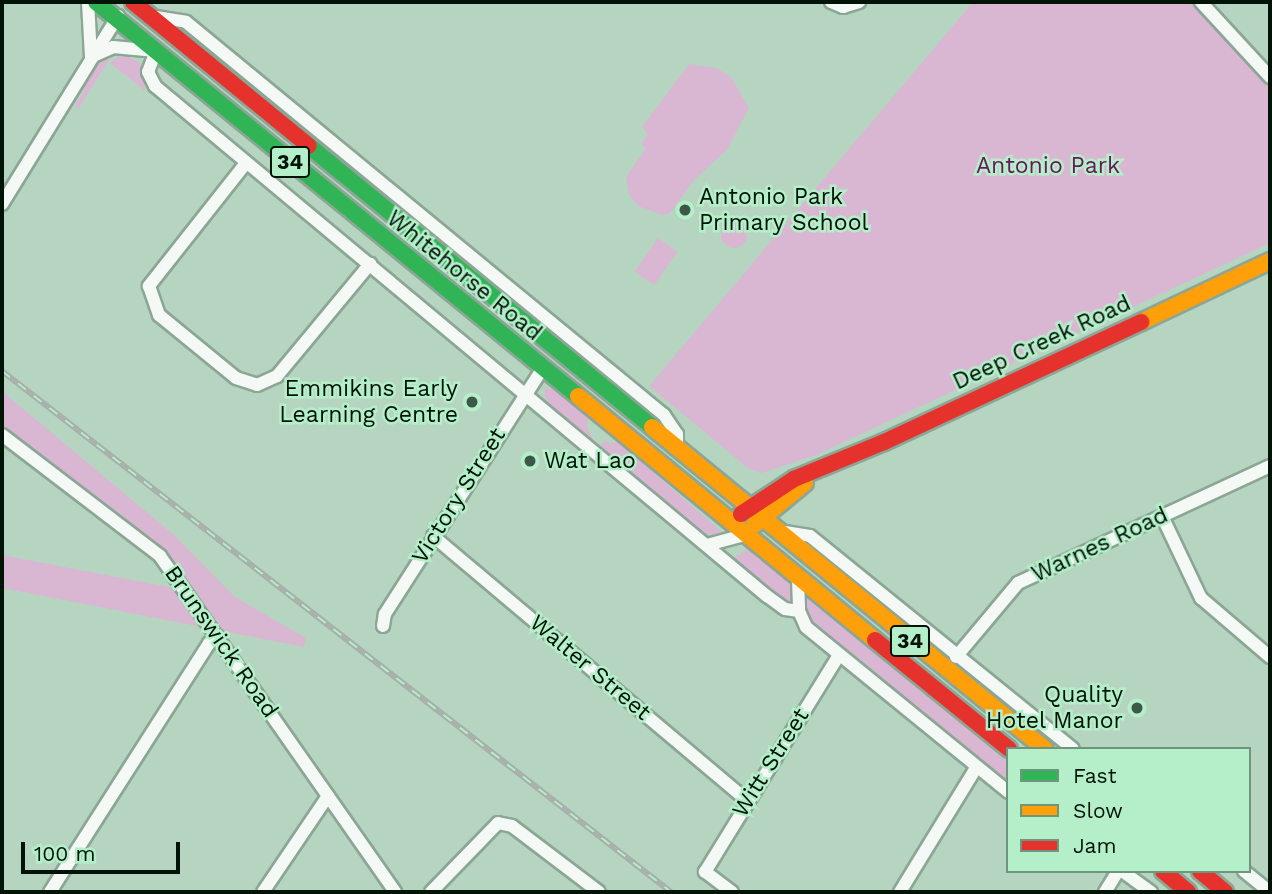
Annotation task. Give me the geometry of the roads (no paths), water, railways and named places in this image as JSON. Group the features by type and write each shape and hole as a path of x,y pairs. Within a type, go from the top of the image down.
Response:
{"main road":[{"name":"Whitehorse Road","path":"96,2 744,535 1007,747"},
{"name":"Whitehorse Road","path":"133,2 151,10 755,514 1043,747"},
{"name":"Deep Creek Road","path":"744,535 774,488 832,466 1270,261"},
{"path":"697,466 744,489 774,488"},
{"name":"Deep Creek Road","path":"730,523 755,514 832,466"},
{"path":"1165,873 1188,892"},
{"path":"1202,873 1225,892"}],"street":[{"path":"88,2 91,57"},
{"path":"2,204 127,2"},
{"path":"831,2 843,8 859,2"},
{"path":"1201,2 1270,77"},
{"path":"91,57 113,47 156,51 149,63 150,82 785,610 799,611"},
{"path":"246,163 149,286 159,315 197,346 246,384 268,382 370,264"},
{"name":"Victory Street","path":"383,626 385,614 433,536 524,391 542,369"},
{"name":"Brunswick Road","path":"2,435 160,556 395,892"},
{"name":"Warnes Road","path":"956,657 1018,583 1270,466"},
{"path":"1162,516 1201,598 1270,657"},
{"name":"Whitehorse Road","path":"777,531 810,536 956,657 1070,747"},
{"path":"707,545 744,535"},
{"name":"Walter Street","path":"433,536 747,800"},
{"path":"798,578 799,611 806,627 1006,790"},
{"path":"51,892 209,643 218,637"},
{"name":"Witt Street","path":"732,892 705,872 839,655"},
{"path":"900,892 976,768"},
{"path":"263,892 317,807 328,796"},
{"path":"431,892 498,823 512,827 599,892"},
{"path":"1105,892 1119,873"},
{"path":"1123,873 1151,892"},
{"path":"1246,873 1270,892"}],"railway":[{"path":"2,371 671,892"}],"place":[{"name":"Antonio Park Primary School","path":"685,210"},
{"name":"Emmikins Early Learning Centre","path":"472,402"},
{"name":"Wat Lao","path":"530,461"},
{"name":"Quality Hotel Manor","path":"1137,708"}],"park label":[{"name":"Antonio Park","path":"1048,166"}]}
